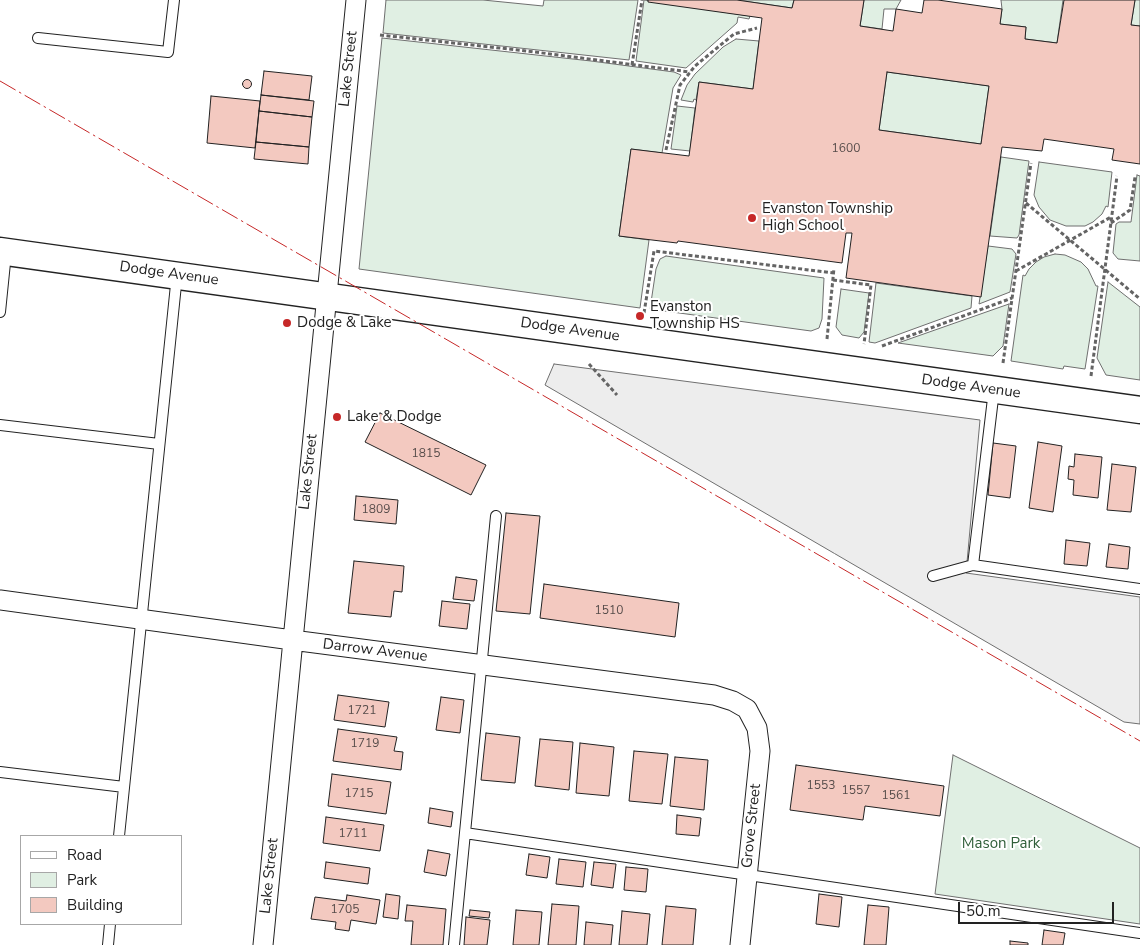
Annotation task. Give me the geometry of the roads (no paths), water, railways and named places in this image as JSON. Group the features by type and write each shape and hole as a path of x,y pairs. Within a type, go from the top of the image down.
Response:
{"main road":[{"name":"Dodge Avenue","path":"3,251 1140,410"}],"street":[{"name":"Lake Street","path":"263,945 356,0"},
{"name":"Darrow Avenue","path":"0,600 714,695 733,701 747,709"},
{"name":"Grove Street","path":"740,945 760,751 757,728 747,709"}],"lane":[{"path":"38,38 168,52 174,0"},
{"path":"0,312 3,251"},
{"path":"119,835 177,276"},
{"path":"973,565 994,390"},
{"path":"0,425 159,444"},
{"path":"454,945 496,516"},
{"path":"933,576 973,565 1140,589"},
{"path":"0,772 124,787"},
{"path":"465,833 1140,933"},
{"path":"108,945 110,925"}],"place":[{"name":"Evanston Township High School","path":"752,218"},
{"name":"Evanston Township HS","path":"640,316"},
{"name":"Dodge & Lake","path":"287,323"},
{"name":"Lake & Dodge","path":"337,417"}],"park label":[{"name":"Mason Park","path":"1001,844"}]}
